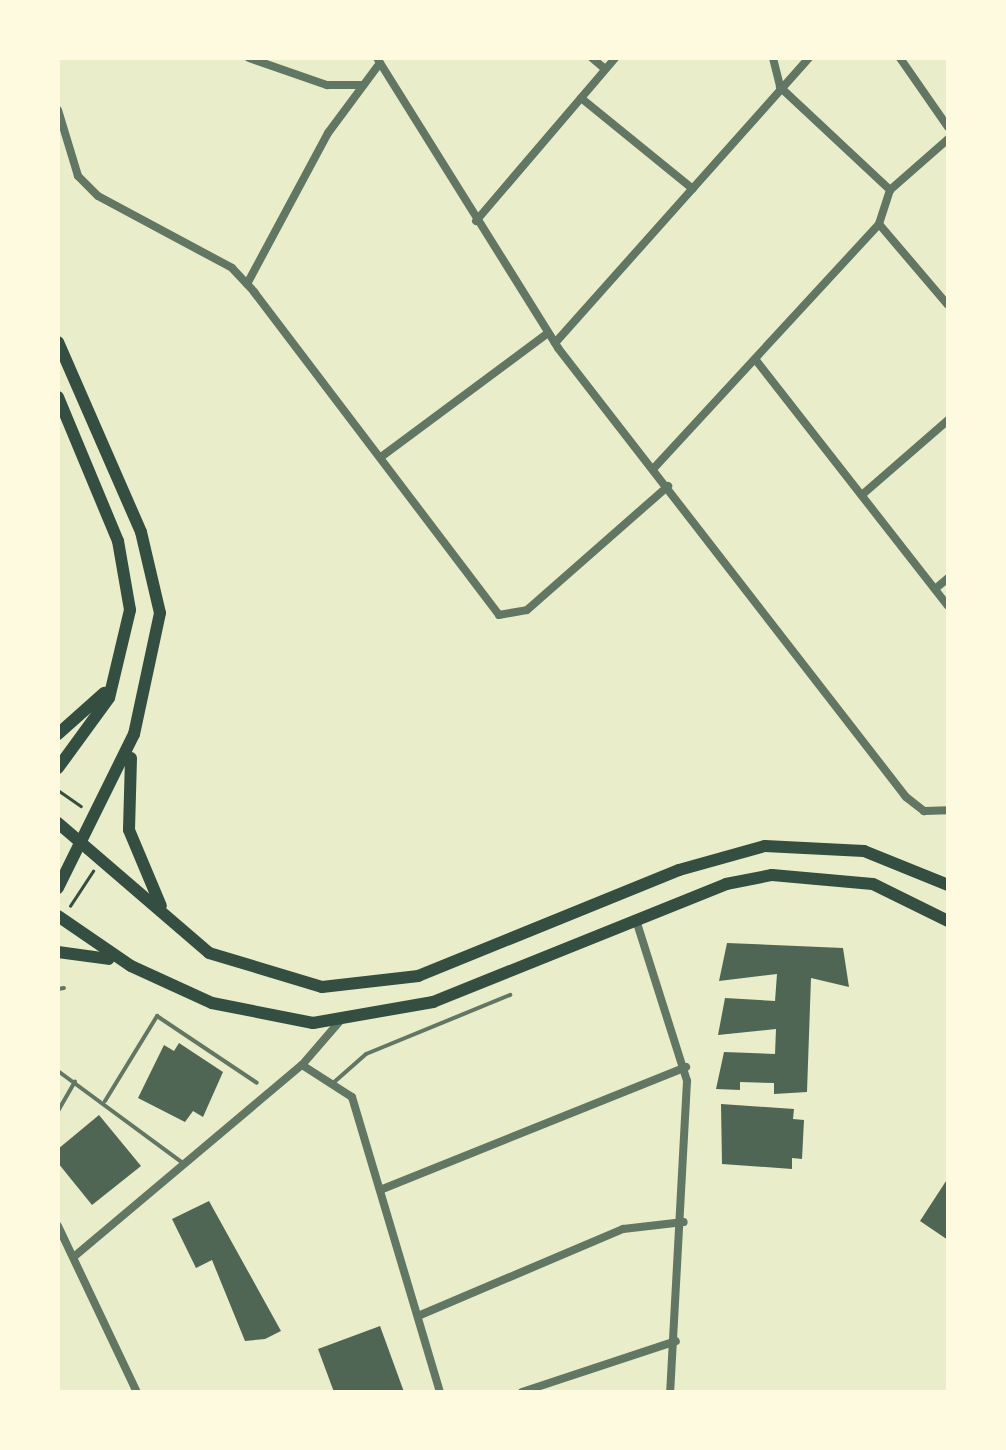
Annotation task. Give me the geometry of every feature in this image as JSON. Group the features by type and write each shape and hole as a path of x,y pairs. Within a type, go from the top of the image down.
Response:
{"highway":[{"path":"58,342 141,532 156,587 158,640 134,734 126,808 136,856 188,938"},
{"path":"58,397 125,566 124,656 102,710 58,768"},
{"path":"58,734 94,706 124,656"},
{"path":"58,888 86,843 134,734"},
{"path":"58,824 86,843 188,938 267,978 360,986 418,976 679,870 765,846 864,851 948,885"},
{"path":"58,952 131,966 246,1014 340,1021 433,1002 726,884 806,875 872,884 948,921"},
{"path":"63,912 131,966"}],"street":[{"path":"249,58 327,86 363,86"},
{"path":"592,58 606,69"},
{"path":"476,221 615,58"},
{"path":"773,58 780,87 890,190"},
{"path":"555,343 808,58"},
{"path":"900,58 948,127"},
{"path":"247,284 379,60 555,343 906,796 924,811 948,810"},
{"path":"581,98 693,189"},
{"path":"58,110 78,176 98,196 247,284 509,619 668,486"},
{"path":"654,468 879,224 890,190 948,140"},
{"path":"879,224 948,305"},
{"path":"381,457 548,333"},
{"path":"755,358 948,606"},
{"path":"864,494 948,420"},
{"path":"935,589 948,578"},
{"path":"636,920 686,1066 684,1222 670,1392"},
{"path":"76,1255 302,1065 340,1021"},
{"path":"302,1065 352,1097 440,1392"},
{"path":"380,1190 686,1066"},
{"path":"418,1316 624,1229 684,1222"},
{"path":"58,1226 76,1255 137,1392"},
{"path":"522,1392 676,1341"}],"lane":[{"path":"332,1084 366,1054 510,995"},
{"path":"105,1101 157,1016 257,1083"},
{"path":"58,1071 105,1101 184,1164"},
{"path":"58,1111 75,1082"}],"path":[{"path":"58,790 91,813"},
{"path":"63,912 96,866"}],"building":[{"path":"727,943 843,948 849,987 811,978 807,1092 774,1094 774,1083 740,1082 740,1090 716,1089 724,1052 775,1054 776,1029 718,1035 725,998 775,1001 777,974 719,981"},
{"path":"179,1043 223,1072 203,1117 193,1111 185,1122 138,1098 164,1045 174,1051"},
{"path":"721,1104 794,1109 793,1119 804,1120 802,1159 792,1158 792,1169 722,1164"},
{"path":"99,1115 141,1166 92,1205 58,1163 58,1149"},
{"path":"948,1178 948,1240 920,1221"},
{"path":"209,1201 281,1331 265,1339 245,1341 212,1260 196,1268 172,1219"},
{"path":"380,1326 404,1392 334,1392 318,1349"}]}
